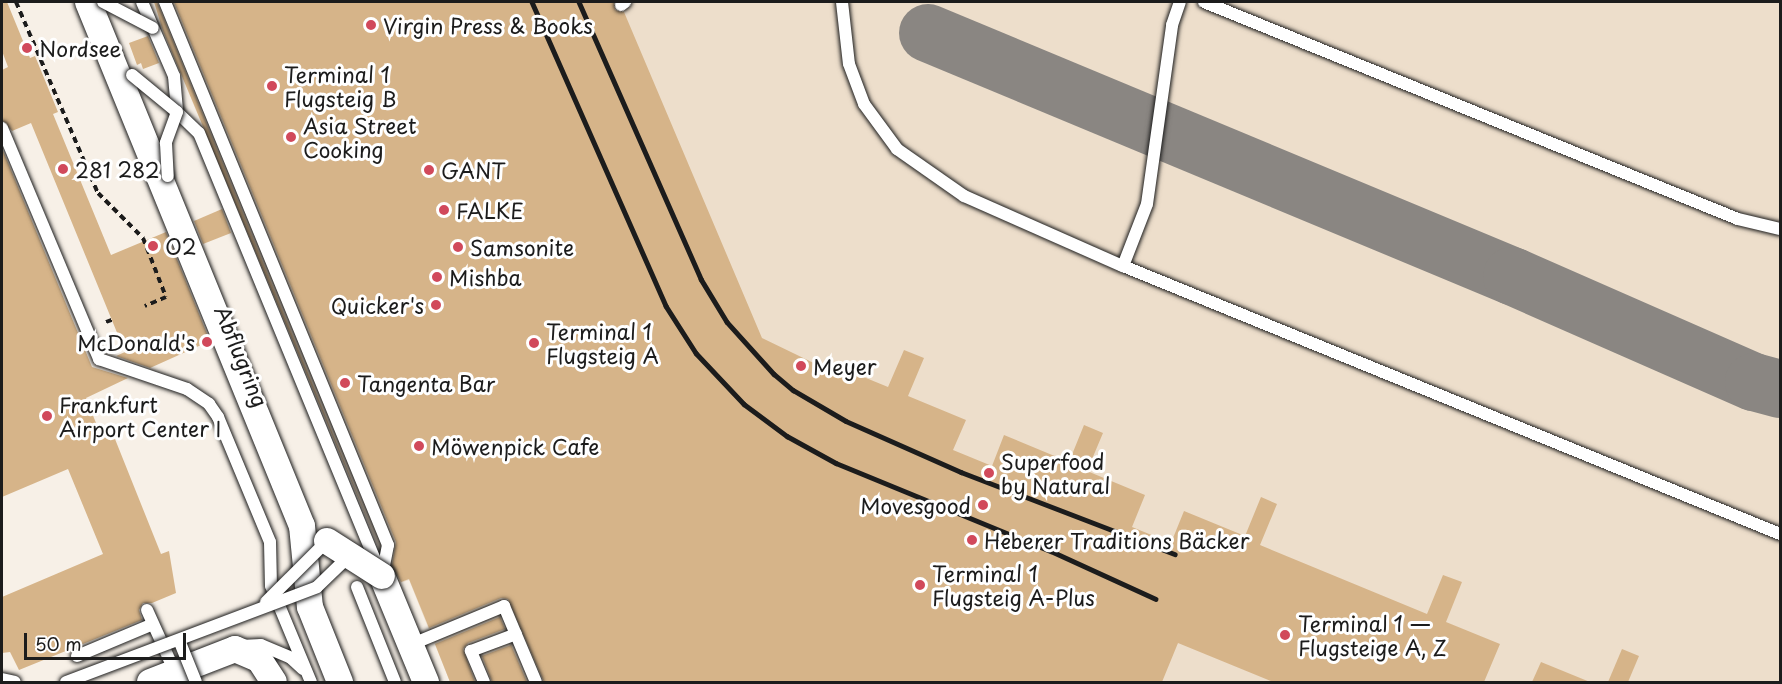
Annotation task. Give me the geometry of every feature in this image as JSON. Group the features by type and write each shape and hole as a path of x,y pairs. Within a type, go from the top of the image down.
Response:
{"street":[{"name":"Abflugring","path":"96,6 306,507 327,541 348,557 382,576"},
{"path":"96,6 302,526 310,607 340,680"},
{"path":"382,576 426,682"},
{"path":"150,682 185,677 226,651 253,654 266,666 274,682"}],"lane":[{"path":"142,2 174,76 177,112 166,143 168,176"},
{"path":"165,2 388,545 382,576"},
{"path":"842,2 849,64 864,104 897,149 964,196 1123,266 1780,534"},
{"path":"1123,266 1148,204 1172,25 1180,2"},
{"path":"1204,2 1738,219 1780,229"},
{"path":"96,6 153,28"},
{"path":"96,6 110,27 132,75 199,133 382,576"},
{"path":"2,128 99,359 187,389 218,417 270,542 271,586 309,679"},
{"path":"258,608 327,541"},
{"path":"66,682 317,587 348,557"},
{"path":"357,587 393,677 406,682"},
{"path":"410,645 500,607 506,608 536,682"},
{"path":"147,610 185,677"},
{"path":"77,656 153,624"},
{"path":"484,682 471,651 516,634"},
{"path":"179,640 185,677"},
{"path":"226,651 247,644 261,645 291,658 309,679"},
{"path":"2,679 15,682"}],"path":[{"path":"16,2 98,193 143,238 166,297 145,306"},
{"path":"106,322 114,319"}],"shaded area":[{"path":"154,2 1780,2 1780,682 450,682 409,580 394,585"}],"building":[{"name":"281 282","path":"2,2 7,2 30,58 35,56 58,112 53,114 111,255 166,232 210,341 150,368 116,356 125,352 31,123 12,131 2,120 2,70 8,67 2,51"},
{"path":"154,2 157,2 379,547 163,31"},
{"name":"Terminal 1 Flugsteig A","path":"174,2 614,2 615,10 624,12 762,338 824,368 827,362 888,387 904,350 924,358 908,396 966,420 953,450 992,466 1004,435 1069,462 1084,425 1103,433 1087,471 1145,495 1132,527 1171,543 1184,511 1245,536 1261,497 1277,504 1260,545 1427,614 1443,575 1462,582 1446,622 1500,644 1484,682 1273,682 1178,643 1162,682 544,682 508,599 501,598 429,628 409,579 401,582 392,566 396,542"},
{"path":"148,36 159,63 143,69 141,63 137,65 129,43"},
{"name":"Frankfurt Airport Center I","path":"2,148 92,367 128,378 86,398 102,438 113,434 161,554 169,551 176,593 152,603 143,603 139,610 142,620 19,670 10,652 2,653 2,597 103,554 68,469 2,497"},
{"path":"222,209 231,233 203,244 194,221"},
{"path":"500,617 505,629 468,643 463,649 475,682 450,682 435,644"},
{"path":"511,645 527,682 492,682 482,656"},
{"path":"1622,649 1639,656 1628,682 1608,682"},
{"path":"1541,662 1590,682 1532,682"}],"taxiway":[{"path":"928,33 1512,276 1754,382 1780,389"}],"railway":[{"path":"532,2 666,306 696,353 744,404 787,436 836,463 1051,551 1156,599"},
{"path":"579,2 701,279 727,322 774,374 793,390 846,421 961,472 1175,554"}],"place":[{"name":"Virgin Press & Books","path":"371,25"},
{"name":"Nordsee","path":"27,48"},
{"name":"Terminal 1 Flugsteig B","path":"272,86"},
{"name":"Asia Street Cooking","path":"291,137"},
{"name":"281 282","path":"63,169"},
{"name":"GANT","path":"429,170"},
{"name":"FALKE","path":"444,210"},
{"name":"O2","path":"153,246"},
{"name":"Samsonite","path":"458,247"},
{"name":"Mishba","path":"437,277"},
{"name":"Quicker's","path":"436,305"},
{"name":"McDonald's","path":"207,342"},
{"name":"Terminal 1 Flugsteig A","path":"534,343"},
{"name":"Meyer","path":"801,366"},
{"name":"Tangenta Bar","path":"345,383"},
{"name":"Frankfurt Airport Center I","path":"47,416"},
{"name":"Möwenpick Cafe","path":"419,446"},
{"name":"Superfood by Natural","path":"989,473"},
{"name":"Movesgood","path":"983,505"},
{"name":"Heberer Traditions Bäcker","path":"972,540"},
{"name":"Terminal 1 Flugsteig A-Plus","path":"920,585"},
{"name":"Terminal 1 — Flugsteige A, Z","path":"1285,635"}]}
